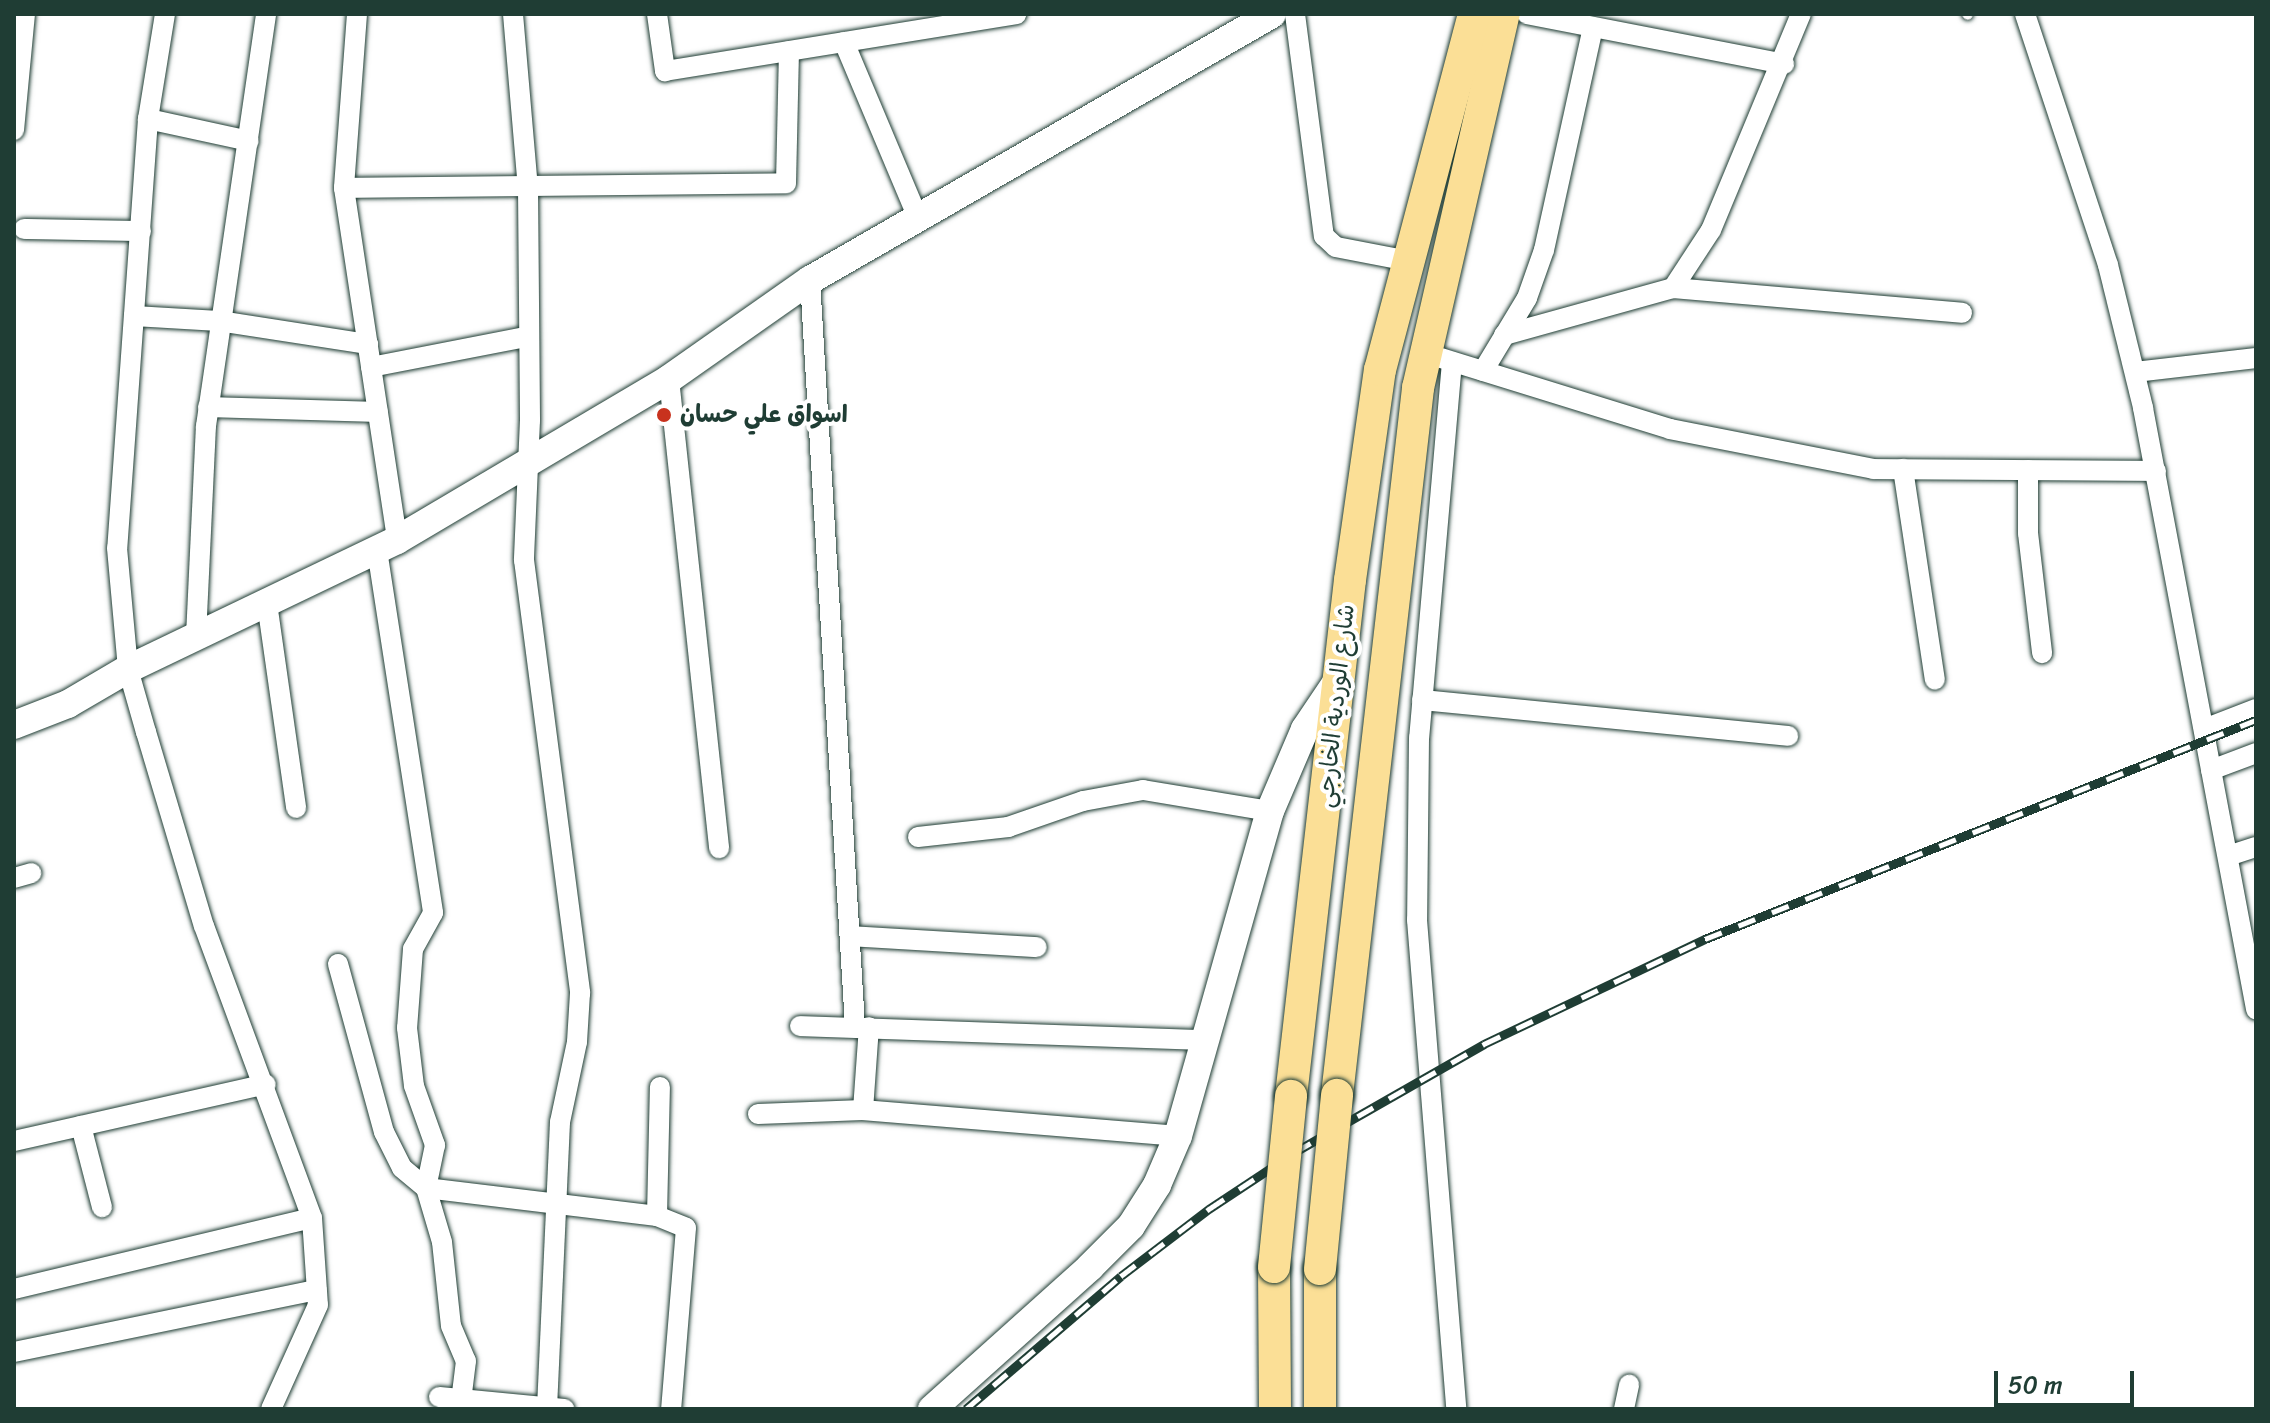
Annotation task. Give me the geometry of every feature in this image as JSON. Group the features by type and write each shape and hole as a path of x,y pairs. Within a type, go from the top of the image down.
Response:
{"main road":[{"name":"شارع الوردية الخارجي","path":"1275,1409 1274,1267 1291,1096 1380,370 1474,14"},
{"name":"شارع الوردية الخارجي","path":"1320,1409 1320,1269 1418,388 1439,357 1438,299 1504,14"},
{"path":"1407,270 1411,304 1423,308 1438,299"},
{"path":"1380,370 1398,355 1408,356 1416,363 1418,388"}],"street":[{"path":"14,130 25,14"},
{"path":"165,14 148,119 117,548 128,669 204,926 266,1084 312,1218 318,1305 271,1409"},
{"path":"196,637 208,407 266,14"},
{"path":"357,14 344,188 378,412 387,545 433,913 413,949 407,1006 414,1086 435,1145 426,1188 442,1242 451,1326 466,1361 461,1404"},
{"path":"439,1397 461,1404 556,1408 561,1111 577,1042 580,993 524,560 528,466 528,188 513,14"},
{"path":"657,14 665,71 1016,14"},
{"path":"14,725 68,704 128,669 387,545 528,466 669,379 810,280 1272,14"},
{"path":"1295,14 1324,236 1336,247 1407,270"},
{"path":"1527,14 1784,64"},
{"path":"1673,288 1711,230 1784,64 1801,14"},
{"path":"2025,14 2108,265 2135,372 2256,1009"},
{"path":"1483,371 1527,298 1544,250 1593,27"},
{"path":"844,42 917,216"},
{"path":"344,188 786,183 789,51"},
{"path":"148,119 249,141"},
{"path":"24,229 141,231"},
{"path":"810,280 850,936 862,1027 863,1110"},
{"path":"1504,335 1673,288 1962,313"},
{"path":"134,316 219,321 368,344"},
{"path":"371,367 526,337"},
{"path":"1456,1409 1417,920 1422,700 1439,357 1670,429 1873,469 2156,471"},
{"path":"2135,372 2256,358"},
{"path":"669,379 719,848"},
{"path":"208,407 378,412"},
{"path":"1903,469 1935,680"},
{"path":"2028,470 2028,533 2042,653"},
{"path":"267,603 296,808"},
{"path":"932,1409 1131,1226 1157,1185 1178,1136 1202,1040 1270,811 1305,729 1340,677"},
{"path":"1422,700 1788,736"},
{"path":"2204,729 2256,709"},
{"path":"2211,770 2256,753"},
{"path":"918,837 1008,827 1083,801 1143,790 1270,811"},
{"path":"2228,856 2256,847"},
{"path":"850,936 1037,947"},
{"path":"338,964 384,1132 402,1168 426,1188 657,1216 678,1222 689,1235 671,1409"},
{"path":"800,1026 1202,1040"},
{"path":"14,1141 266,1084"},
{"path":"657,1216 660,1087"},
{"path":"758,1114 863,1110 1178,1136"},
{"path":"81,1126 102,1207"},
{"path":"14,1289 312,1218"},
{"path":"14,1352 317,1290"},
{"path":"1624,1409 1629,1385"}],"railway":[{"path":"966,1409 1121,1276 1209,1209 1295,1152 1484,1044 1705,939 2256,720"}],"place":[{"name":"اسواق علي حسان","path":"664,415"}]}
